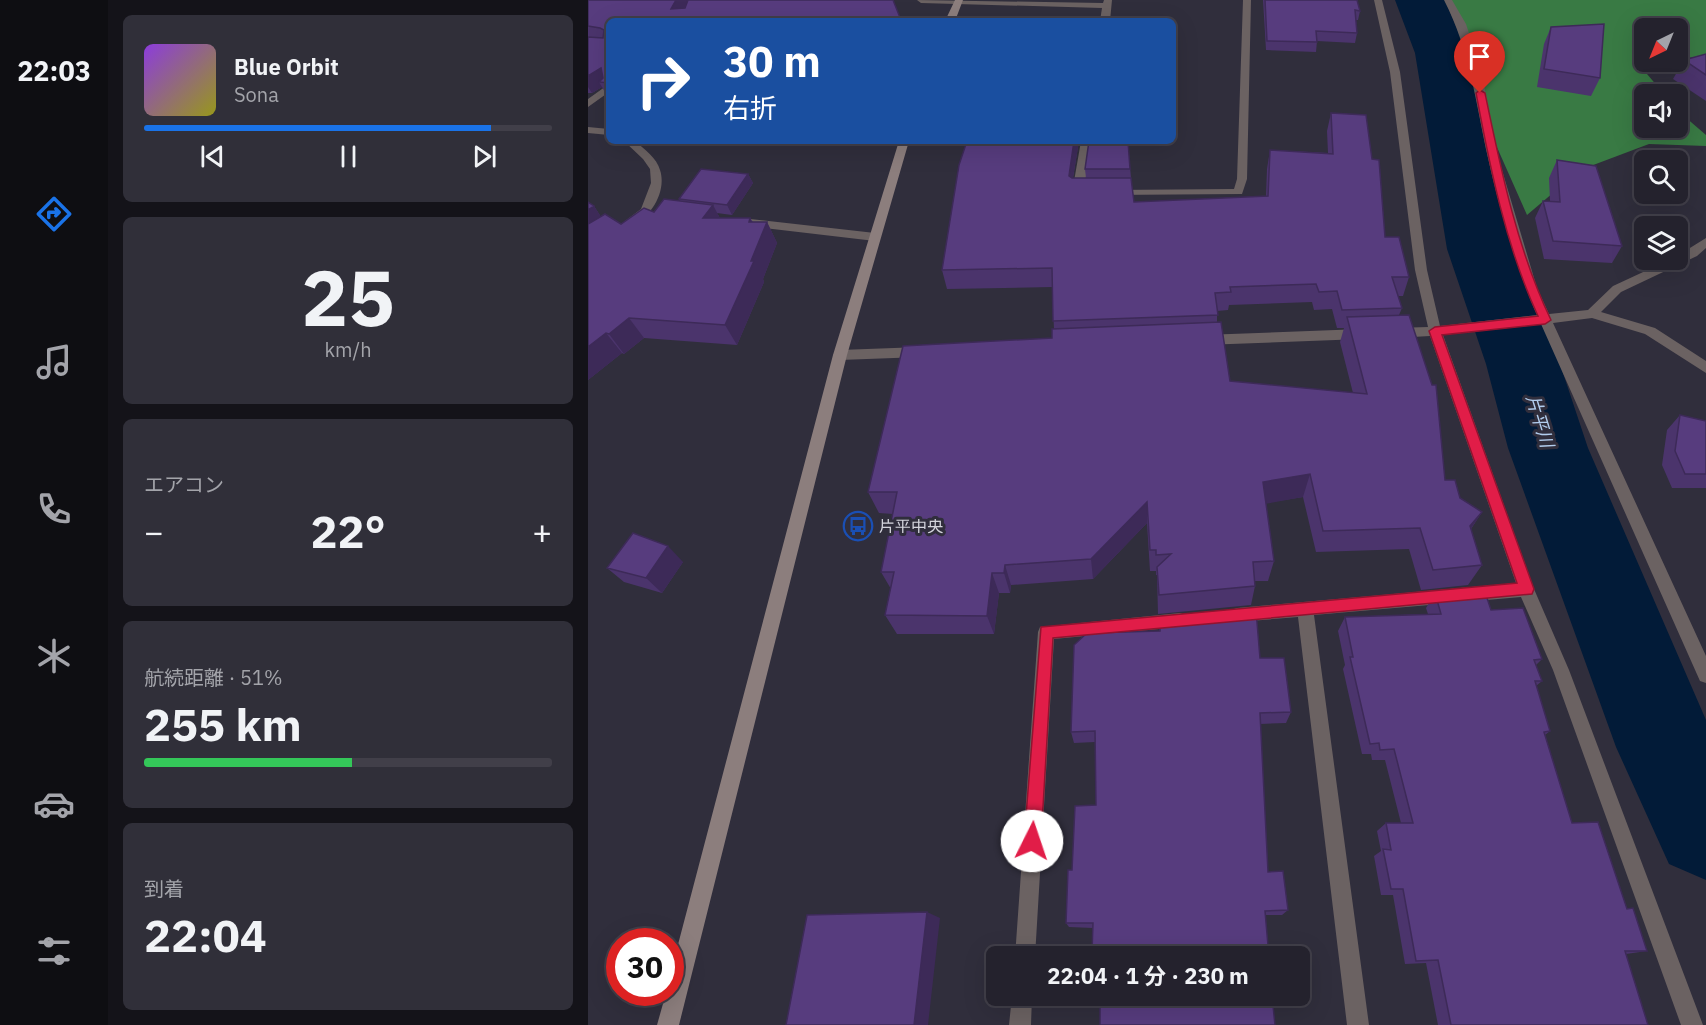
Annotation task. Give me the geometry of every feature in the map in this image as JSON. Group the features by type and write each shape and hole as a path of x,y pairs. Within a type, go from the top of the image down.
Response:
{"main road":[{"path":"951,18 959,0"},
{"path":"668,1025 840,355 903,144"}],"street":[{"path":"921,0 1108,3 1106,18"},
{"path":"1086,144 1078,193 1238,192 1242,179 1247,0"},
{"path":"1378,0 1395,72 1421,270 1435,331 1526,589 1561,670 1692,1025"},
{"path":"1448,0 1461,24 1476,70 1494,160 1539,320 1706,675"},
{"path":"588,104 606,89"},
{"path":"588,130 606,132"},
{"path":"617,231 652,212 656,183 655,169 632,144"},
{"path":"738,222 875,237"},
{"path":"1592,314 1617,289 1693,253 1706,242"},
{"path":"1190,341 1435,331 1592,314 1650,331 1706,368"},
{"path":"840,355 934,351"},
{"path":"1223,617 1526,589"},
{"path":"1305,609 1358,1025"},
{"path":"1026,946 1046,632 1199,619"},
{"path":"1020,1025 1021,1006"}],"green space":[{"path":"1445,0 1706,0 1706,56 1688,58 1688,18 1634,18 1634,72 1647,72 1656,84 1634,84 1634,138 1688,138 1688,119 1706,135 1706,146 1649,144 1580,170 1527,215 1484,118 1478,59"}],"building":[{"path":"588,0 676,0 671,9 685,8 688,0 893,0 900,18 606,18 606,83 599,82 603,78 601,68 588,76 588,37 603,38 604,30 588,26"},
{"path":"1265,0 1357,0 1360,11 1355,10 1357,33 1316,31 1317,42 1267,41"},
{"path":"1604,24 1600,78 1544,69 1551,27"},
{"path":"1706,54 1706,75 1688,63 1688,59"},
{"path":"1331,113 1366,115 1372,159 1379,160 1385,237 1399,237 1409,277 1392,277 1402,308 1342,310 1337,291 1319,292 1316,284 1230,287 1231,292 1215,293 1218,315 1053,321 1052,268 942,270 959,165 966,144 1074,144 1069,176 1072,178 1131,178 1134,202 1268,196 1270,150 1333,154"},
{"path":"1089,144 1128,144 1130,169 1085,169"},
{"path":"1557,160 1596,166 1622,246 1553,241 1543,201 1560,202"},
{"path":"701,169 748,174 727,205 679,199"},
{"path":"664,199 713,205 703,218 750,218 749,222 767,222 751,261 754,261 725,325 629,318 588,347 588,224 605,214 621,224 644,208 654,212"},
{"path":"588,202 594,206 588,210"},
{"path":"1409,315 1432,385 1436,385 1445,480 1455,480 1460,498 1482,512 1470,526 1482,565 1433,570 1420,528 1323,531 1310,474 1263,482 1274,561 1253,562 1255,586 1159,595 1157,567 1171,554 1156,555 1156,550 1150,550 1147,502 1091,559 1005,565 1004,573 992,573 987,616 885,615 894,572 881,572 897,492 868,492 903,346 1052,338 1052,329 1221,322 1230,381 1367,394 1347,317"},
{"path":"1680,415 1706,421 1706,474 1685,474 1675,451"},
{"path":"633,533 668,546 646,578 607,568"},
{"path":"1484,589 1491,610 1523,608 1542,659 1534,660 1542,681 1535,681 1550,731 1544,732 1572,823 1598,822 1627,909 1633,908 1647,951 1625,951 1648,1025 1451,1025 1438,960 1416,961 1403,889 1391,889 1383,849 1391,850 1386,823 1413,823 1394,749 1380,750 1379,743 1370,744 1350,657 1353,657 1345,617 1441,614 1435,593"},
{"path":"1256,610 1260,658 1284,658 1291,712 1260,713 1268,872 1283,871 1288,910 1265,911 1268,946 1092,946 1093,923 1066,923 1068,870 1072,870 1075,806 1096,805 1095,731 1071,732 1074,645 1087,633 1160,631 1160,618"},
{"path":"927,912 914,1025 786,1025 807,915"},
{"path":"1100,1006 1273,1006 1275,1025 1100,1025"}],"waterway":[{"name":"片平川","path":"1420,0 1441,53 1480,249 1523,364 1548,448 1666,747 1706,827"}],"place":[{"name":"片平中央","path":"858,526"}],"route":[{"path":"1032,841 1046,632 1526,589 1435,331 1545,320 1531,288 1514,234 1494,160 1480,93"}]}
